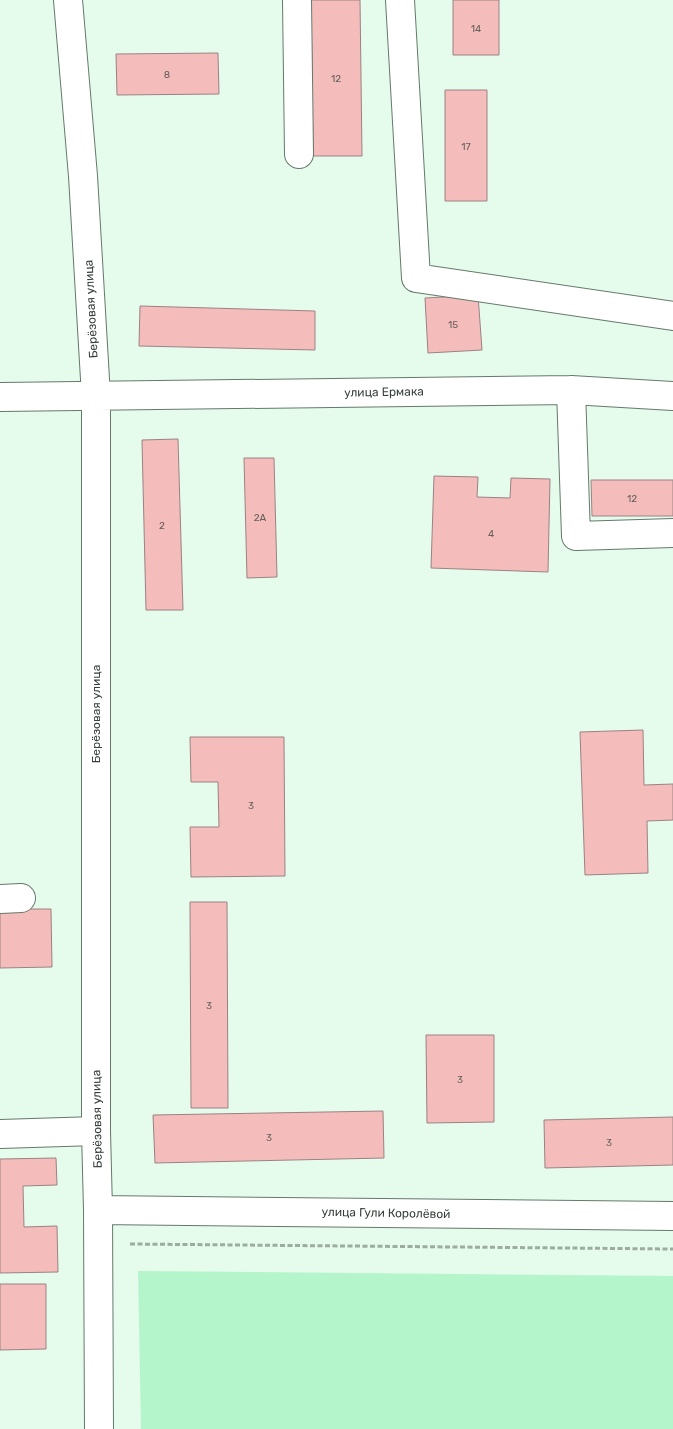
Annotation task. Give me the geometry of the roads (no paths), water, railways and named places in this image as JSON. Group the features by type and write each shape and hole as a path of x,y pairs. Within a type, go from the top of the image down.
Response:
{"street":[{"name":"Берёзовая улица","path":"68,0 83,176 96,396 96,1131 99,1429"},
{"path":"298,0 299,154"},
{"path":"400,0 416,278 673,316"},
{"name":"улица Ермака","path":"0,397 571,390 673,396"},
{"path":"571,390 576,536 673,533"},
{"path":"0,1134 96,1131"},
{"name":"улица Гули Королёвой","path":"98,1210 673,1216"}]}
